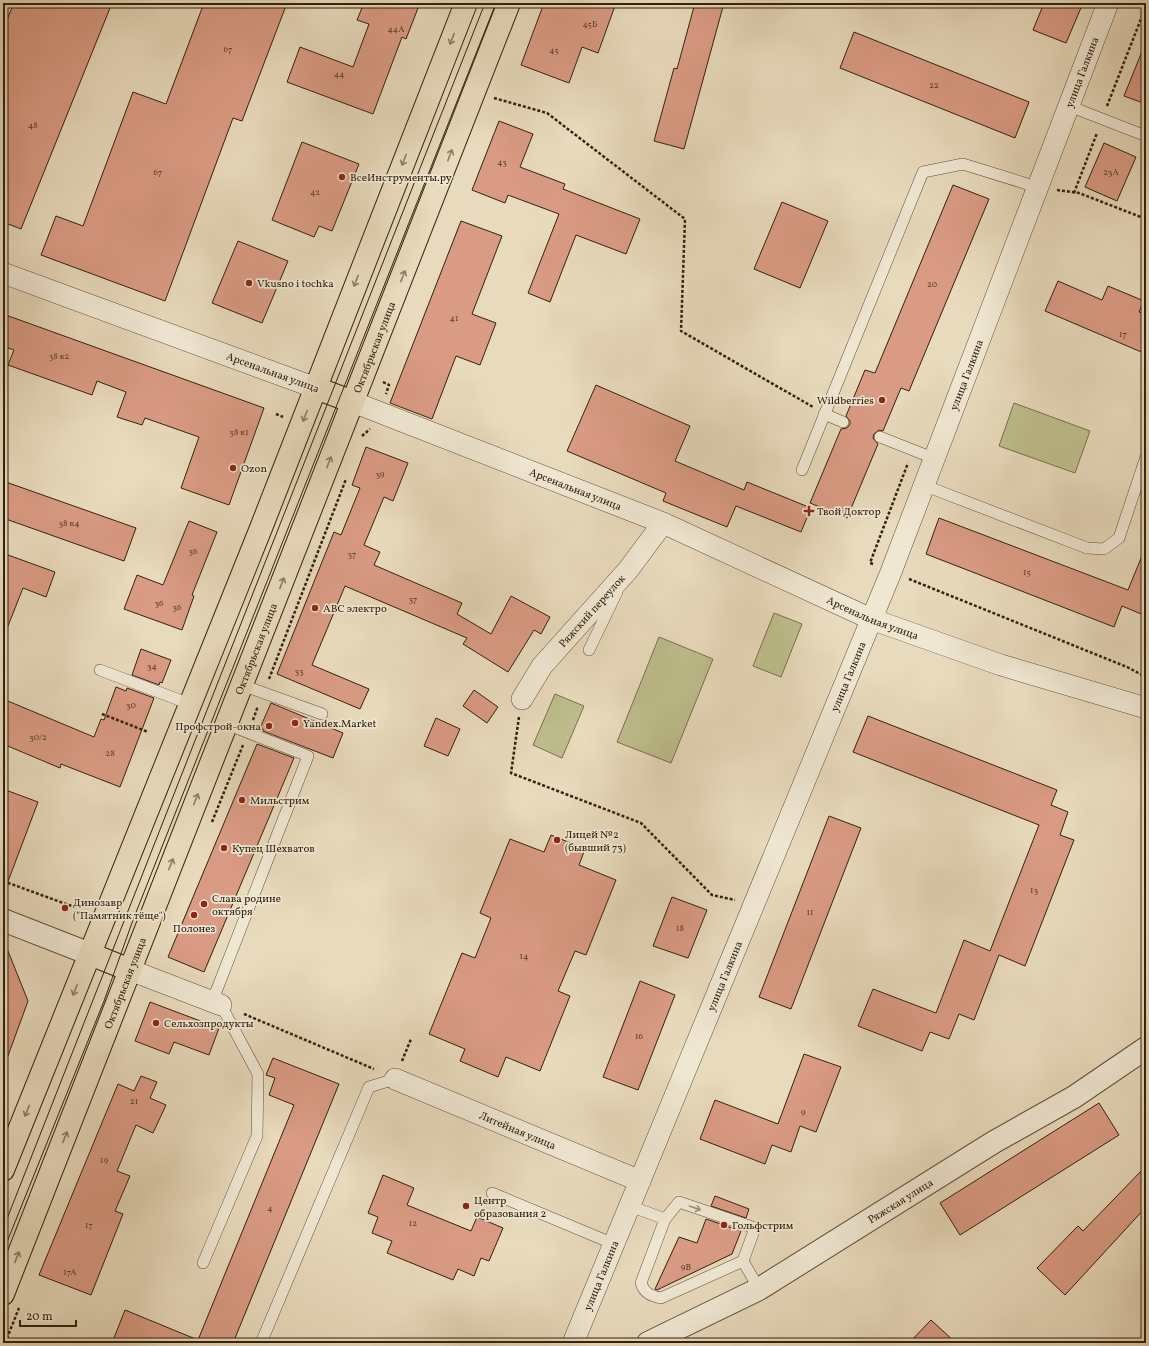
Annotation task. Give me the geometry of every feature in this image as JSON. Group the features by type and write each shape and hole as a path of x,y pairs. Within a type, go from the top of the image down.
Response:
{"main road":[{"path":"3,1170 316,388 466,3"},
{"name":"Октябрьская улица","path":"3,1294 509,3"},
{"name":"Арсенальная улица","path":"316,388 353,402"},
{"path":"90,954 130,970"}],"street":[{"name":"улица Галкина","path":"573,1343 891,572 933,458 1108,3"},
{"name":"Арсенальная улица","path":"3,273 316,388"},
{"name":"Арсенальная улица","path":"353,402 663,523 871,619 1001,665 1146,708"},
{"name":"Ряжский переулок","path":"522,699 542,666 628,570 663,523"},
{"path":"3,920 90,954"},
{"path":"130,970 216,1003"},
{"name":"Ряжская улица","path":"648,1343 759,1289 994,1142 1074,1097 1146,1048"},
{"name":"Литейная улица","path":"395,1079 640,1180"}],"lane":[{"path":"1069,106 1146,136"},
{"path":"802,470 923,172 963,164 1037,187"},
{"path":"824,414 844,422"},
{"path":"880,437 933,458"},
{"path":"923,485 1087,548 1104,549 1119,538 1146,457"},
{"path":"589,650 628,570"},
{"path":"100,670 190,704"},
{"path":"242,685 322,714"},
{"path":"203,1263 257,1136 258,1074 216,1003 308,756 226,724"},
{"path":"261,1343 369,1087 395,1079"},
{"path":"492,1193 614,1244"},
{"path":"679,1202 755,1228 742,1261 661,1298 650,1295 643,1288 641,1283 665,1219 679,1202"},
{"path":"630,1206 665,1219"},
{"path":"742,1261 759,1289"}],"path":[{"path":"1074,193 1146,6"},
{"path":"474,93 547,113 685,219 681,331 824,414"},
{"path":"1037,187 1074,193 1146,219"},
{"path":"379,381 389,385 385,397"},
{"path":"913,450 870,563 1127,667 1146,677"},
{"path":"522,699 511,773 641,823 712,894 754,904"},
{"path":"102,714 148,732"},
{"path":"3,881 77,908"},
{"path":"216,1003 395,1079 410,1039"}],"shaded area":[{"path":"1014,403 1090,431 1075,473 999,446"},
{"path":"774,613 802,624 781,677 753,666"},
{"path":"659,637 713,659 671,763 617,742"},
{"path":"555,694 584,706 562,758 533,745"}],"building":[{"path":"14,3 112,3 21,229 3,222 3,29"},
{"path":"204,3 287,3 242,121 233,118 165,301 41,255 56,216 83,226 133,92 166,104"},
{"path":"364,3 420,3 406,39 402,37 373,114 287,82 300,47 353,67 369,24 357,20"},
{"path":"544,3 616,3 598,53 582,47 569,83 521,65"},
{"path":"695,3 724,3 684,149 654,141 674,68 677,69"},
{"path":"1044,3 1083,3 1066,43 1033,30"},
{"path":"854,32 1029,102 1015,138 840,68"},
{"path":"1146,44 1146,104 1124,96"},
{"path":"499,121 533,134 520,167 565,184 563,189 640,219 626,254 576,235 550,302 528,293 559,214 508,195 505,203 472,190"},
{"path":"302,142 359,164 332,231 319,226 314,237 272,220"},
{"path":"1104,143 1136,157 1117,201 1085,187"},
{"path":"953,185 989,199 909,391 901,388 883,431 879,430 874,434 873,438 878,444 847,518 810,503 841,429 847,428 850,424 850,421 846,416 865,370 875,373"},
{"path":"782,202 828,221 800,288 754,269"},
{"path":"461,221 502,236 472,314 496,323 480,365 456,356 432,419 390,403"},
{"path":"238,241 288,261 262,323 212,303"},
{"path":"1058,281 1102,300 1108,286 1144,301 1139,312 1146,315 1146,354 1045,311"},
{"path":"3,314 264,408 229,505 181,488 199,437 145,418 142,425 117,417 126,392 97,381 92,395 8,365 14,350 3,346"},
{"path":"596,385 690,426 675,461 744,490 747,482 811,508 801,532 736,506 727,527 663,501 666,493 567,451"},
{"path":"366,447 408,463 393,501 384,497 364,545 380,552 374,565 462,603 457,614 491,634 511,596 550,617 541,634 534,630 508,672 463,644 467,638 345,586 312,665 369,689 360,709 277,674 334,532 341,535 360,488 352,485"},
{"path":"3,481 136,528 124,561 3,518"},
{"path":"939,518 1128,590 1146,546 1146,616 1122,606 1114,627 926,554"},
{"path":"189,521 217,532 192,595 194,596 182,630 124,609 137,575 163,585"},
{"path":"8,555 55,572 46,597 23,588 4,636 3,568"},
{"path":"141,649 171,660 162,683 160,682 159,685 132,675"},
{"path":"116,687 126,691 127,688 154,698 120,787 61,764 60,768 3,744 3,699 94,737 101,719 104,720"},
{"path":"474,690 498,707 487,723 463,706"},
{"path":"271,703 343,733 333,758 263,731 263,729 260,728"},
{"path":"868,716 1057,790 1051,805 1068,812 1060,835 1074,840 1025,966 999,955 974,1020 959,1014 949,1039 930,1032 922,1051 858,1026 873,989 936,1013 964,940 990,951 1039,825 853,752"},
{"path":"436,718 460,729 448,756 424,746"},
{"path":"257,744 294,758 204,972 168,957"},
{"path":"3,789 38,802 4,892 3,892"},
{"path":"829,816 861,828 791,1009 759,997"},
{"path":"551,835 585,849 579,865 616,880 586,955 575,951 558,991 570,996 540,1071 506,1057 498,1077 460,1061 465,1049 429,1034 462,953 475,958 491,918 480,913 510,839 544,852"},
{"path":"672,897 707,910 688,958 653,946"},
{"path":"4,941 28,1001 5,1064 3,1064"},
{"path":"640,981 675,995 638,1090 603,1077"},
{"path":"150,1002 219,1028 209,1055 174,1042 169,1054 135,1041"},
{"path":"804,1054 841,1067 816,1132 800,1126 791,1152 772,1145 765,1164 700,1139 715,1100 778,1124"},
{"path":"273,1058 339,1084 233,1343 112,1343 125,1310 198,1340 294,1105 269,1095 275,1078 266,1075"},
{"path":"141,1076 157,1082 150,1098 166,1105 153,1133 136,1125 117,1171 130,1176 115,1211 123,1214 91,1295 39,1275 118,1084 134,1091"},
{"path":"1099,1103 1119,1135 960,1235 940,1203"},
{"path":"1146,1166 1146,1207 1065,1295 1037,1268 1078,1226 1083,1231"},
{"path":"383,1175 414,1188 407,1205 471,1231 477,1217 503,1228 489,1261 481,1258 474,1276 458,1269 453,1280 387,1253 392,1241 372,1233 378,1217 368,1213"},
{"path":"715,1196 749,1209 746,1218 711,1206"},
{"path":"706,1219 741,1231 732,1254 657,1290 655,1289 679,1237 697,1243"},
{"path":"931,1320 956,1343 909,1343"}],"tram line":[{"path":"3,1229 485,3"},
{"path":"3,1252 104,1001 133,920 496,3"}],"place":[{"name":"ВсеИнструменты.ру","path":"342,177"},
{"name":"Vkusno i tochka","path":"249,283"},
{"name":"Wildberries","path":"882,400"},
{"name":"Ozon","path":"233,468"},
{"name":"Твой Доктор","path":"809,511"},
{"name":"АВС электро","path":"315,608"},
{"name":"Yandex.Market","path":"295,723"},
{"name":"Профстрой-окна","path":"269,726"},
{"name":"Мильстрим","path":"242,800"},
{"name":"Лицей №2 (бывший 73)","path":"557,840"},
{"name":"Купец Шехватов","path":"224,848"},
{"name":"Слава родине октября","path":"204,904"},
{"name":"Динозавр (\"Памятник тёще\")","path":"65,908"},
{"name":"Полонез","path":"194,915"},
{"name":"Сельхозпродукты","path":"156,1023"},
{"name":"Центр образования 2","path":"466,1206"},
{"name":"Гольфстрим","path":"724,1225"}]}
